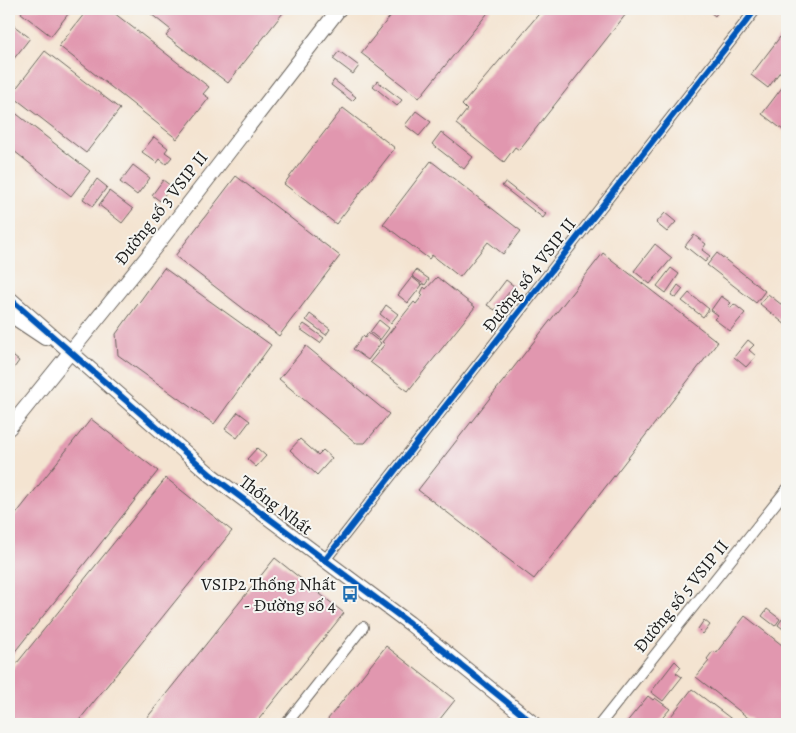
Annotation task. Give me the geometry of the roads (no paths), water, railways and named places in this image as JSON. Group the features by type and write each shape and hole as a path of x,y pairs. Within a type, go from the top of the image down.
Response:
{"street":[{"name":"Đường số 3 VSIP II","path":"9,428 156,246 339,9"},
{"name":"Đường số 4 VSIP II","path":"325,560 756,9"},
{"name":"Thống Nhất","path":"9,298 69,353 211,475 409,623 534,724"},
{"name":"Thống Nhất","path":"9,314 69,353"},
{"name":"Đường số 5 VSIP II","path":"600,724 787,489"},
{"path":"286,724 363,627"}],"place":[{"name":"VSIP2 Thống Nhất - Đường số 4","path":"350,594"}]}
